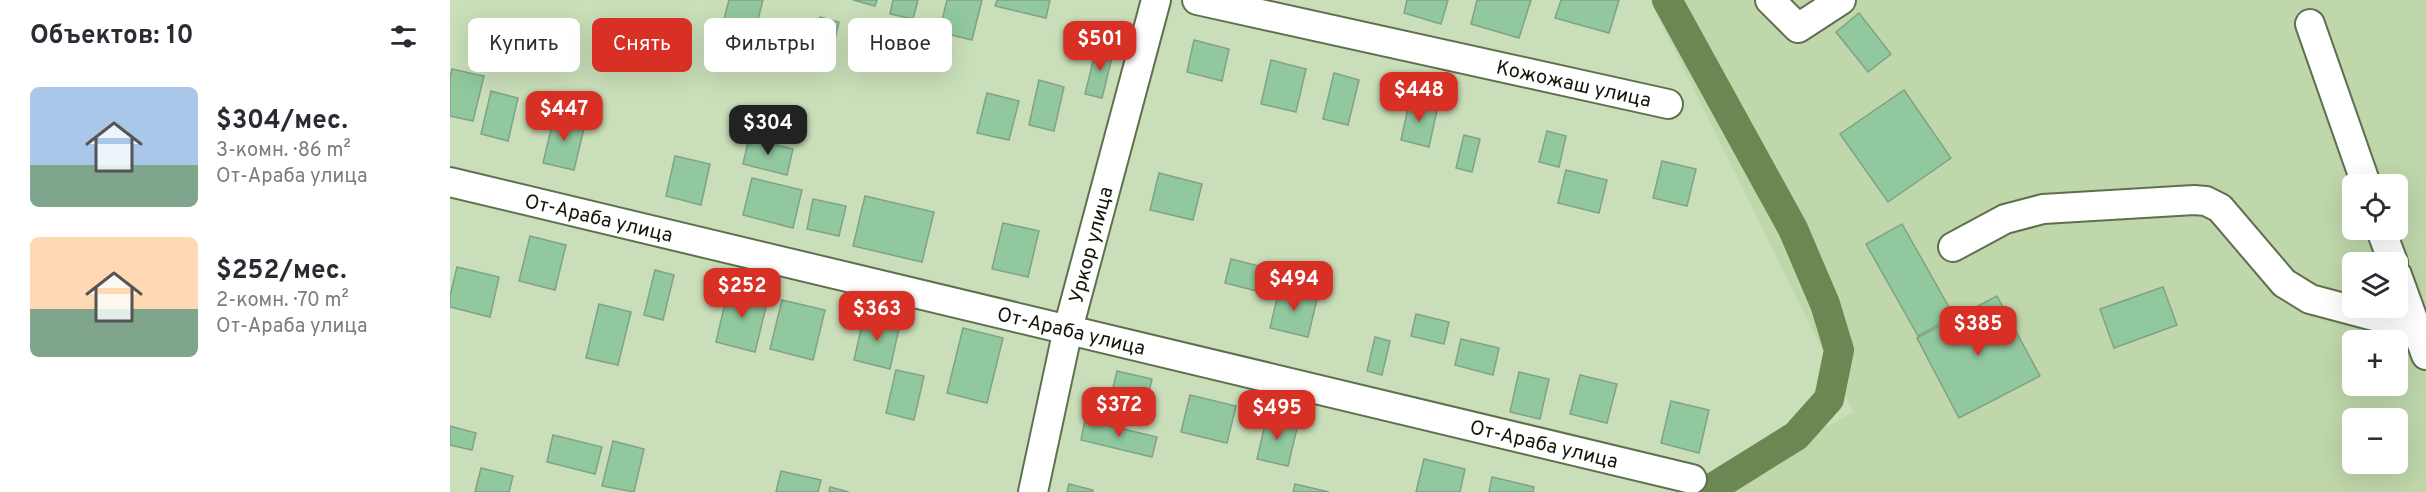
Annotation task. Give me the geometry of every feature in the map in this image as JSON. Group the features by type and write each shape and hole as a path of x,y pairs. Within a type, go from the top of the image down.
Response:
{"street":[{"name":"Уркор улица","path":"1033,492 1068,329 1156,0"},
{"name":"Кожожаш улица","path":"1197,0 1668,104"},
{"path":"1770,0 1798,28 1840,0"},
{"path":"2310,24 2362,174"},
{"name":"От-Араба улица","path":"450,182 1692,479"},
{"path":"1953,247 2005,219 2043,209 2206,201 2220,208 2283,283 2295,292 2310,299 2415,327"},
{"path":"2408,307 2426,355"}],"shaded area":[{"path":"1650,0 2426,0 2426,492 1707,492 1853,412"}],"building":[{"path":"729,0 763,0 758,18 724,18"},
{"path":"853,0 877,0 875,6"},
{"path":"893,0 918,0 913,18 890,14"},
{"path":"947,0 982,0 972,40 952,35 952,18 942,18"},
{"path":"997,0 1050,0 1046,18 995,6"},
{"path":"1407,0 1448,0 1441,24 1404,13"},
{"path":"1477,0 1531,0 1519,38 1471,24"},
{"path":"1561,0 1619,0 1609,33 1555,18"},
{"path":"1859,13 1891,54 1868,72 1836,32"},
{"path":"1194,40 1229,49 1222,81 1187,72"},
{"path":"1097,45 1114,49 1102,98 1085,94"},
{"path":"1271,60 1306,69 1296,112 1261,104"},
{"path":"452,69 484,76 473,121 450,116"},
{"path":"1334,73 1359,80 1348,125 1323,119"},
{"path":"1039,80 1064,87 1054,131 1029,125"},
{"path":"1904,90 1951,158 1888,202 1840,134"},
{"path":"491,91 518,98 508,141 481,134"},
{"path":"987,93 1019,101 1009,140 977,133"},
{"path":"1410,99 1438,106 1429,147 1401,140"},
{"path":"555,113 586,120 574,170 543,163"},
{"path":"1547,131 1566,136 1559,167 1539,162"},
{"path":"1464,135 1480,139 1472,172 1456,168"},
{"path":"749,138 793,149 787,175 743,164"},
{"path":"675,156 710,164 701,205 666,196"},
{"path":"1662,161 1696,169 1687,206 1653,198"},
{"path":"1566,170 1607,180 1599,213 1558,203"},
{"path":"1159,173 1202,184 1193,220 1150,210"},
{"path":"752,178 802,190 793,228 743,215"},
{"path":"865,196 934,212 922,262 853,246"},
{"path":"813,199 846,206 839,236 807,229"},
{"path":"1003,223 1039,231 1028,277 992,269"},
{"path":"1902,224 1954,316 1918,336 1866,244"},
{"path":"530,236 566,245 555,290 519,281"},
{"path":"1231,259 1263,267 1257,291 1225,283"},
{"path":"457,267 499,277 490,317 450,307 450,296"},
{"path":"655,270 674,275 663,320 644,315"},
{"path":"729,286 769,295 755,352 716,342"},
{"path":"1280,286 1318,295 1308,337 1270,328"},
{"path":"2163,287 2177,325 2114,348 2100,309"},
{"path":"1997,296 2040,376 1959,418 1917,338"},
{"path":"782,300 825,310 813,360 770,349"},
{"path":"599,304 631,312 618,365 586,358"},
{"path":"1416,314 1449,322 1444,344 1411,336"},
{"path":"864,316 900,324 890,369 854,360"},
{"path":"963,328 1003,338 987,403 947,393"},
{"path":"1375,337 1390,341 1382,375 1367,371"},
{"path":"1461,339 1499,348 1493,375 1455,365"},
{"path":"896,370 924,376 914,420 886,413"},
{"path":"1117,371 1152,379 1144,412 1109,404"},
{"path":"1519,372 1549,379 1540,419 1510,412"},
{"path":"1580,375 1617,384 1607,423 1570,414"},
{"path":"1190,395 1236,406 1227,443 1181,432"},
{"path":"1671,401 1709,410 1699,453 1661,443"},
{"path":"1267,416 1298,424 1288,466 1257,459"},
{"path":"1085,420 1157,437 1152,457 1081,440"},
{"path":"450,426 476,433 472,450 450,445"},
{"path":"553,435 602,447 595,474 547,462"},
{"path":"613,441 644,449 634,492 602,486"},
{"path":"1424,459 1465,469 1460,492 1416,492"},
{"path":"481,468 513,476 509,492 475,492"},
{"path":"781,471 821,480 818,492 776,492"},
{"path":"1492,477 1534,487 1533,492 1489,492"},
{"path":"1069,484 1093,490 1093,492 1067,492"},
{"path":"1295,484 1329,492 1293,492"},
{"path":"830,487 849,492 829,492"}],"waterway":[{"path":"1667,0 1793,229 1825,304 1839,350 1829,399 1796,436 1706,492"}]}
